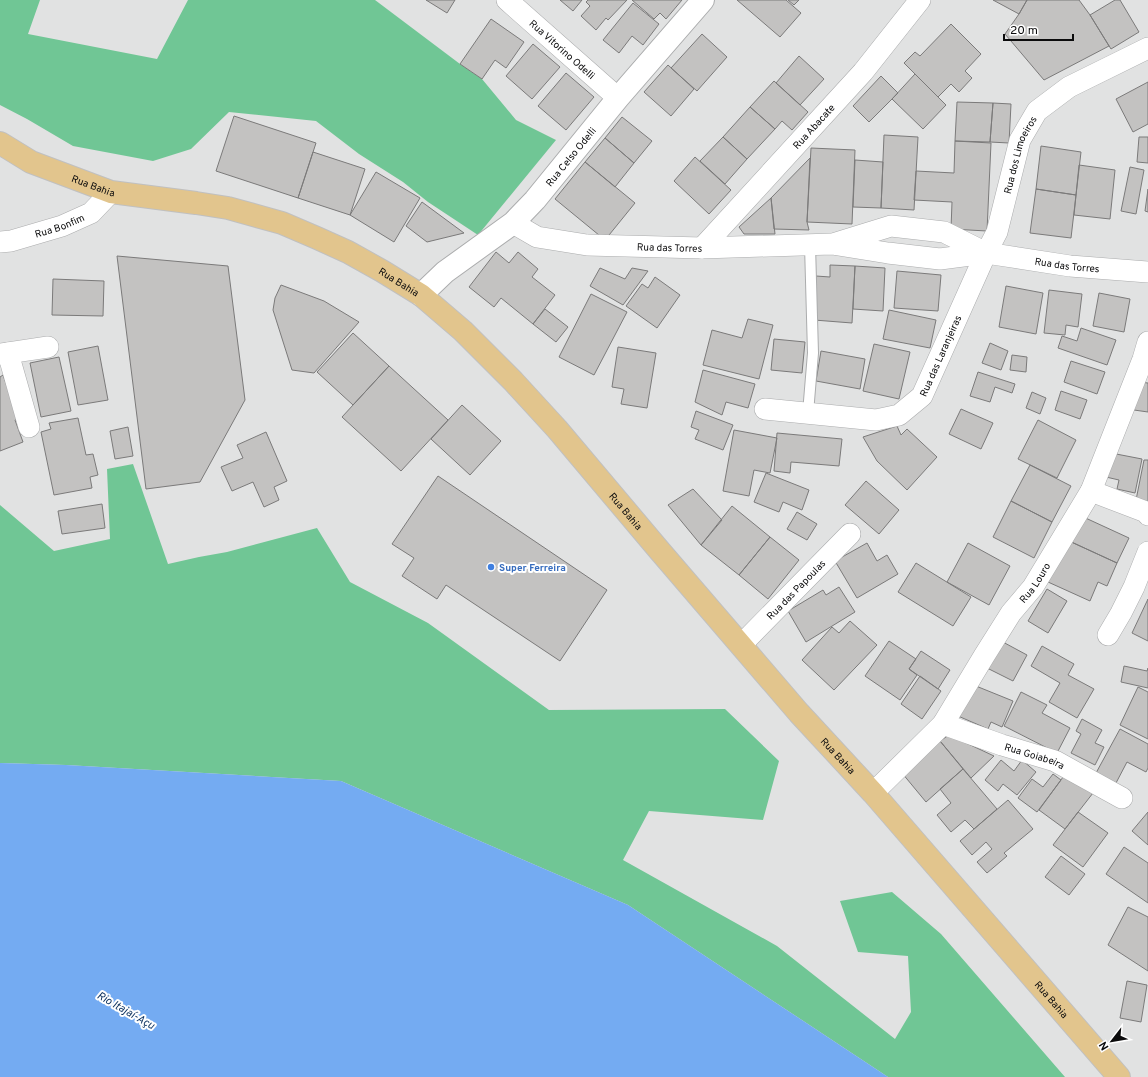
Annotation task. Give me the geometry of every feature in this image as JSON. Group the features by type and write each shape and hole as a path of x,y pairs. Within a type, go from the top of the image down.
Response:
{"main road":[{"name":"Rua Bahia","path":"0,144 31,162 111,192 222,207 282,223 348,252 382,271 421,295 463,330 518,387 571,446 799,713 873,794 1119,1077"}],"street":[{"name":"Rua Vitorino Odelli","path":"506,0 618,98"},
{"name":"Rua Celso Odelli","path":"421,295 445,272 513,223 535,200 618,98 703,0"},
{"name":"Rua Abacate","path":"702,248 863,72 920,0"},
{"name":"Rua dos Limoeiros","path":"986,253 997,232 1020,140 1037,111 1069,87 1148,48"},
{"name":"Rua Bonfim","path":"0,242 11,241 62,226 91,213 111,192"},
{"name":"Rua das Torres","path":"513,223 537,237 587,245 702,248 832,244 888,253 940,259 986,253 1070,266 1148,272"},
{"name":"Rua das Torres","path":"832,244 891,226 944,232 986,253"},
{"name":"Rua das Laranjeiras","path":"765,409 876,420 900,415 922,396 986,253"},
{"path":"29,427 4,354 48,348"},
{"name":"Rua Louro","path":"873,794 943,724 1011,613 1033,587 1091,491 1146,354"},
{"path":"1091,491 1146,512 1148,515"},
{"name":"Rua das Papoulas","path":"741,645 850,534"},
{"path":"1108,635 1134,587 1148,552"},
{"name":"Rua Goiabeira","path":"943,724 1002,745 1055,761 1122,798"}],"lane":[{"path":"808,413 813,353 810,245"}],"green space":[{"path":"0,0 40,0 28,34 157,59 188,0 375,0 482,79 516,120 556,140 478,235 428,202 403,182 359,154 316,121 229,112 191,149 153,161 73,146 0,105"},
{"path":"133,464 168,564 227,552 317,528 350,582 428,623 549,710 725,709 779,761 763,820 649,811 623,860 777,946 895,1039 911,1012 908,956 858,952 840,901 892,892 941,934 1065,1077 888,1077 628,905 341,781 66,765 0,763 0,505 54,551 110,539 107,469"}],"water":[{"name":"Rio Itajaí-Açu","path":"0,763 66,765 341,781 628,905 888,1077 0,1077"}],"building":[{"path":"426,0 455,0 447,13"},
{"path":"560,0 582,0 573,11"},
{"path":"588,0 627,0 608,20 606,18 596,30 581,16 590,6 586,2"},
{"path":"632,0 682,0 666,19 660,13 654,19"},
{"path":"737,0 786,0 801,13 780,37"},
{"path":"788,0 799,0 794,5"},
{"path":"993,0 1027,0 1019,14"},
{"path":"1027,0 1079,0 1109,46 1044,80 1005,34"},
{"path":"1115,0 1120,0 1139,32 1111,49 1090,15"},
{"path":"633,3 659,24 643,45 632,36 619,53 603,40"},
{"path":"491,19 524,42 506,68 495,60 482,79 460,64"},
{"path":"951,24 981,54 965,71 972,78 959,92 951,84 938,97 904,63 915,52 920,56"},
{"path":"702,34 727,57 697,91 671,68"},
{"path":"533,44 560,67 532,99 506,76"},
{"path":"799,56 824,79 800,105 776,83"},
{"path":"668,65 694,89 671,116 644,92"},
{"path":"566,73 594,97 566,130 538,106"},
{"path":"915,74 946,105 923,129 892,99"},
{"path":"881,76 898,93 869,122 853,106"},
{"path":"774,81 808,112 792,130 782,121 775,129 750,107"},
{"path":"1148,82 1148,124 1133,132 1116,99"},
{"path":"957,102 993,103 990,142 955,141"},
{"path":"993,103 1011,104 1009,143 990,142"},
{"path":"750,107 775,129 747,159 723,137"},
{"path":"234,116 316,143 298,198 216,171"},
{"path":"622,117 652,141 634,163 605,138"},
{"path":"884,135 918,137 914,210 881,208"},
{"path":"723,137 747,159 725,184 700,161"},
{"path":"1139,137 1148,137 1148,163 1137,162"},
{"path":"605,138 634,163 615,187 585,162"},
{"path":"955,141 991,143 987,231 951,229 952,202 914,200 916,171 954,173"},
{"path":"1041,146 1081,152 1076,195 1036,189"},
{"path":"811,148 855,150 852,224 807,222"},
{"path":"313,152 365,169 350,215 298,198"},
{"path":"695,157 731,190 709,214 674,181"},
{"path":"810,158 807,222 809,230 774,229 771,198"},
{"path":"855,160 883,162 881,208 853,207"},
{"path":"585,162 635,203 605,240 555,199"},
{"path":"1079,165 1115,170 1110,219 1074,215"},
{"path":"1130,167 1144,170 1136,214 1121,211"},
{"path":"376,172 420,198 394,242 350,215"},
{"path":"1036,189 1076,195 1071,238 1030,233"},
{"path":"1148,189 1148,212 1145,211"},
{"path":"771,198 775,234 744,234 739,227"},
{"path":"422,202 464,233 427,242 406,226"},
{"path":"496,252 509,263 518,252 538,269 532,277 555,295 533,324 501,298 494,307 469,287"},
{"path":"117,256 228,266 245,400 200,482 146,489"},
{"path":"830,265 855,266 852,323 814,320 816,276 830,277"},
{"path":"855,266 885,268 883,311 853,309"},
{"path":"600,268 625,279 632,268 648,271 623,305 590,286"},
{"path":"897,271 941,275 938,311 894,308"},
{"path":"655,277 680,295 657,328 626,306 642,284 648,288"},
{"path":"53,279 104,281 103,316 52,315"},
{"path":"281,285 324,301 359,322 314,373 292,370 273,310 275,298"},
{"path":"1006,286 1043,293 1036,334 999,327"},
{"path":"1049,290 1082,294 1078,327 1066,325 1065,335 1044,333"},
{"path":"1099,293 1130,299 1124,332 1093,326"},
{"path":"591,294 627,312 594,375 559,357"},
{"path":"545,309 568,327 556,342 533,324"},
{"path":"889,310 936,320 930,348 883,339"},
{"path":"748,319 773,325 759,379 703,365 712,330 742,338"},
{"path":"1081,328 1116,340 1107,365 1058,348 1062,336 1077,341"},
{"path":"353,333 389,366 353,405 317,372"},
{"path":"774,339 805,342 802,373 771,370"},
{"path":"990,343 1008,351 1001,370 982,363"},
{"path":"874,344 910,352 899,399 863,391"},
{"path":"98,346 108,400 78,405 68,352"},
{"path":"618,347 656,353 647,408 621,404 624,389 612,387"},
{"path":"821,351 865,359 860,389 816,381"},
{"path":"1012,355 1027,357 1026,372 1010,370"},
{"path":"59,357 71,411 41,417 30,363"},
{"path":"1071,361 1105,372 1097,394 1064,382"},
{"path":"389,366 448,420 401,471 342,417"},
{"path":"703,370 755,384 748,408 726,402 722,415 695,402"},
{"path":"978,372 1015,384 1012,393 995,387 990,402 970,396"},
{"path":"3,375 19,419 15,420 23,442 0,451 0,377"},
{"path":"1138,382 1148,383 1148,412 1134,410"},
{"path":"1061,391 1087,400 1080,419 1055,410"},
{"path":"1032,392 1046,398 1040,414 1026,408"},
{"path":"462,405 501,441 470,475 431,439"},
{"path":"961,409 993,423 981,449 949,434"},
{"path":"696,411 733,425 723,450 695,439 699,430 691,427"},
{"path":"78,418 86,455 93,454 98,475 90,477 92,488 54,495 41,432 51,429 49,423"},
{"path":"1038,420 1076,440 1057,478 1018,459"},
{"path":"897,426 901,435 907,429 937,457 907,490 877,461 863,437"},
{"path":"128,427 133,456 115,459 110,431"},
{"path":"734,430 777,438 770,473 754,470 749,496 723,491"},
{"path":"266,432 287,481 274,487 279,500 264,507 253,482 232,491 221,467 243,458 237,445"},
{"path":"777,433 842,439 839,466 791,462 790,473 774,471"},
{"path":"1111,453 1142,459 1135,493 1117,489 1119,480 1106,477"},
{"path":"1144,460 1148,460 1148,502 1136,500"},
{"path":"1030,465 1071,486 1052,522 1011,501"},
{"path":"766,473 809,490 802,510 783,502 779,512 754,502"},
{"name":"Super Ferreira","path":"438,476 607,590 560,661 446,585 437,599 402,576 414,558 392,544"},
{"path":"866,481 899,510 879,534 845,505"},
{"path":"693,489 722,520 701,545 668,505"},
{"path":"1011,501 1052,522 1034,558 993,537"},
{"path":"102,504 105,528 62,534 58,511"},
{"path":"732,506 770,537 739,575 701,545"},
{"path":"797,512 817,524 807,540 787,529"},
{"path":"1079,515 1129,538 1117,563 1067,540"},
{"path":"770,537 799,560 768,599 739,575"},
{"path":"1067,540 1117,563 1107,586 1098,582 1090,601 1048,582"},
{"path":"867,543 877,561 887,555 898,574 857,598 835,561"},
{"path":"968,543 1010,566 989,605 947,582"},
{"path":"916,563 971,597 953,626 898,592"},
{"path":"839,587 855,612 806,642 788,611 823,590 826,595"},
{"path":"1047,589 1067,601 1048,633 1028,621"},
{"path":"1148,599 1148,641 1132,633"},
{"path":"850,621 877,645 834,690 802,660 832,627 839,633"},
{"path":"889,641 916,659 909,669 917,675 900,700 865,676"},
{"path":"1001,641 1027,655 1013,681 987,668"},
{"path":"1042,646 1074,664 1068,675 1094,689 1077,718 1049,702 1060,683 1031,666"},
{"path":"921,651 950,670 938,689 909,669"},
{"path":"1124,666 1147,671 1148,668 1148,688 1121,682"},
{"path":"920,676 941,691 922,719 901,704"},
{"path":"971,684 1013,701 1002,727 991,722 988,729 958,716"},
{"path":"1138,687 1148,692 1148,739 1120,725"},
{"path":"1021,692 1047,705 1042,713 1070,728 1057,753 1004,726"},
{"path":"1082,719 1102,730 1095,743 1104,747 1095,765 1071,753 1081,734 1076,731"},
{"path":"1120,729 1148,744 1148,768 1146,772 1127,762 1116,783 1096,773"},
{"path":"949,735 994,756 971,778 940,741"},
{"path":"940,741 963,769 926,802 902,773"},
{"path":"1001,760 1014,771 1022,760 1036,772 1017,795 1003,784 998,791 985,780"},
{"path":"963,769 997,809 974,829 965,820 951,832 937,815 951,803 940,789"},
{"path":"1066,773 1093,793 1065,829 1039,810"},
{"path":"1053,774 1061,780 1037,812 1018,798 1032,779 1043,787"},
{"path":"1008,800 1033,829 1004,853 1007,856 987,873 977,862 992,849 986,842 972,855 960,841"},
{"path":"1078,812 1108,833 1083,867 1053,845"},
{"path":"1148,812 1148,845 1132,831"},
{"path":"1124,847 1148,863 1148,903 1106,874"},
{"path":"1061,856 1085,874 1069,895 1045,877"},
{"path":"1128,907 1148,917 1148,971 1108,945"},
{"path":"1127,981 1147,985 1141,1022 1120,1018"}],"place":[{"name":"Super Ferreira","path":"491,567"}]}
